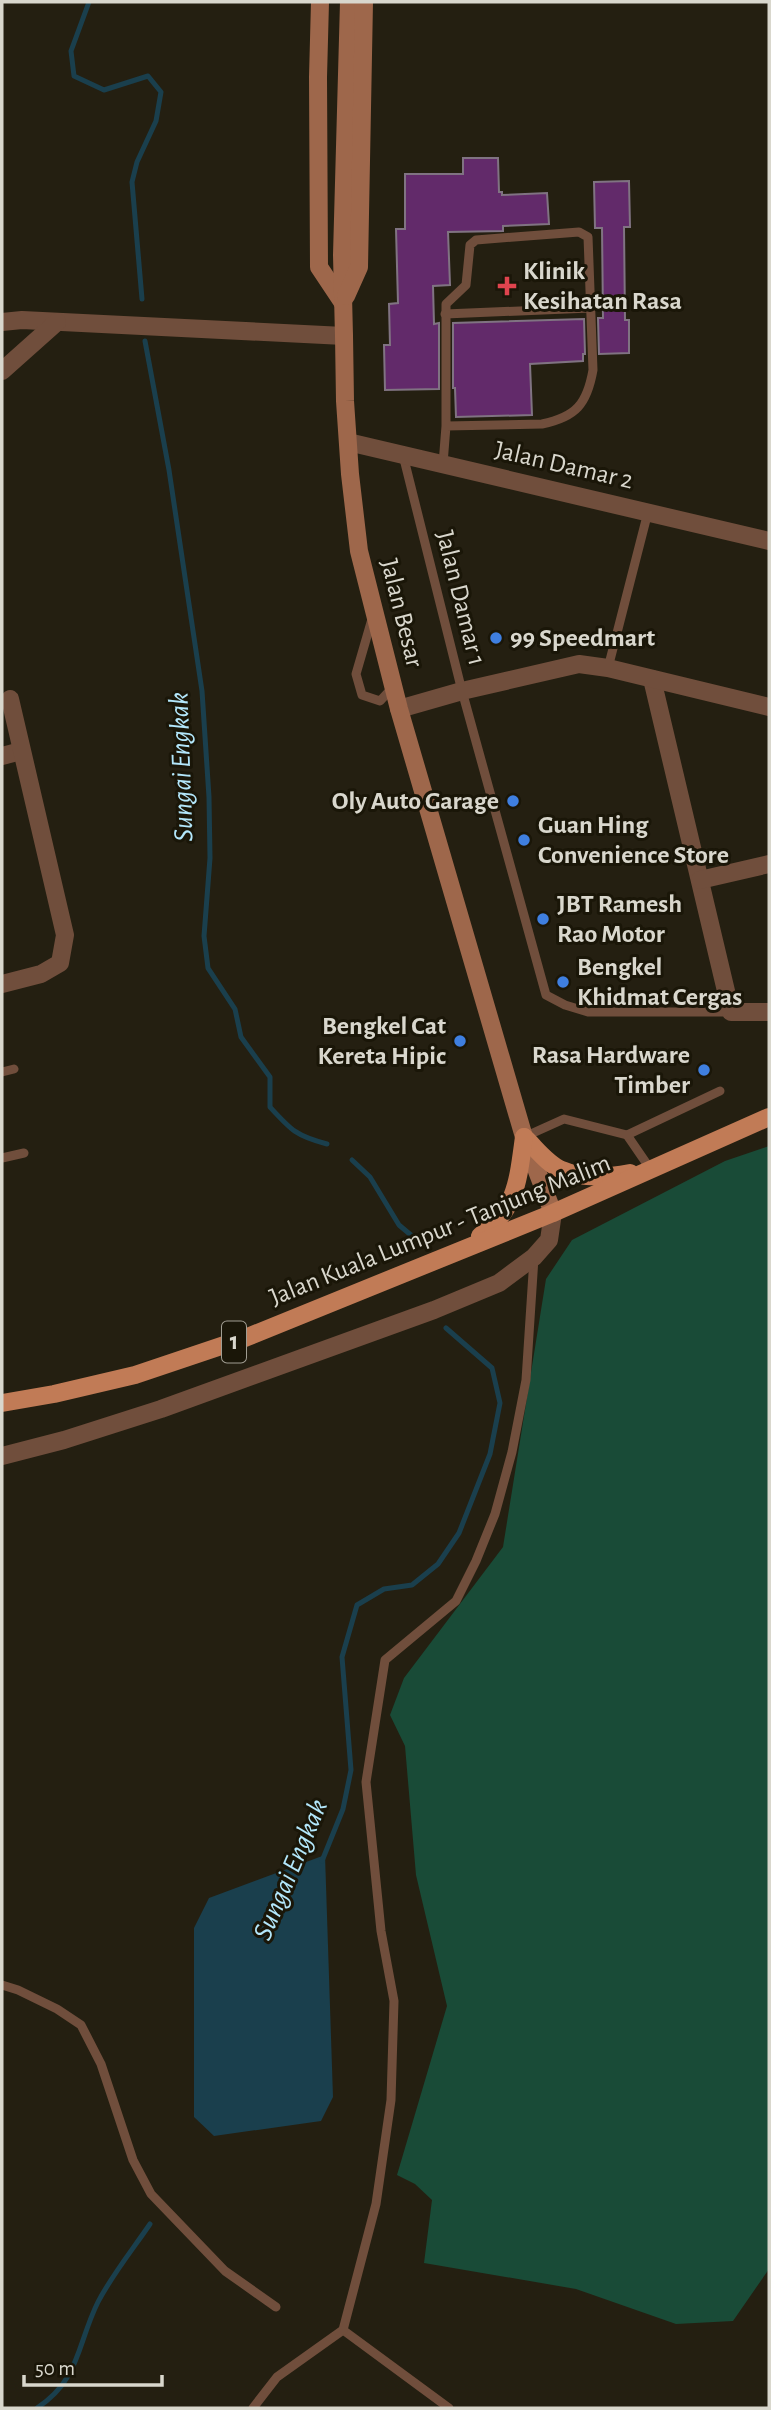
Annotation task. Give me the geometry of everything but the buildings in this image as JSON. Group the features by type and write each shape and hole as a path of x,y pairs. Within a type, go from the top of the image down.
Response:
{"main road":[{"path":"320,2 317,77 319,267 343,303"},
{"name":"Jalan Besar","path":"349,2 343,303 348,442 359,551 399,709 524,1137 553,1213"},
{"path":"343,303 359,267 363,2"},
{"name":"Jalan Kuala Lumpur - Tanjung Malim","path":"2,1403 135,1375 233,1342 553,1213 769,1117"},
{"path":"524,1137 563,1171 589,1176 611,1176 651,1170"},
{"path":"457,1252 503,1216 517,1184 524,1137"}],"street":[{"path":"2,322 22,320 344,336"},
{"path":"2,371 57,322"},
{"name":"Jalan Damar 2","path":"348,442 769,541"},
{"path":"399,709 462,691 579,664 608,668 769,707"},
{"path":"652,679 731,1012 769,1012"},
{"path":"2,984 41,974 60,963 65,935 10,699"},
{"path":"2,756 21,751"},
{"path":"700,880 769,864"},
{"path":"2,1456 64,1440 162,1409 434,1310 499,1283 534,1256 548,1240 553,1213"}],"lane":[{"path":"443,464 446,426 445,314 448,300 462,289 468,278 472,242 579,232 587,237 593,370 590,388 573,414 542,424 446,426"},
{"path":"445,314 590,308"},
{"name":"Jalan Damar 1","path":"403,455 462,691 546,995 565,1006 588,1012 731,1012"},
{"path":"608,668 648,512"},
{"path":"374,612 356,674 362,695 380,701 393,687"},
{"path":"2,1072 14,1069"},
{"path":"524,1137 564,1119 627,1135 720,1091"},
{"path":"627,1135 651,1170"},
{"path":"2,1158 24,1153"},
{"path":"253,2408 277,2377 343,2330 376,2204 391,2100 394,2001 381,1931 366,1782 385,1660 456,1601 495,1514 512,1452 526,1380 534,1256"},
{"path":"2,1985 57,2009 81,2025 101,2064 133,2160 151,2194 225,2271 276,2307"},
{"path":"343,2330 449,2408"}],"green space":[{"path":"769,1146 769,2269 733,2321 676,2324 576,2289 424,2263 432,2200 415,2184 397,2175 447,2006 416,1875 405,1746 390,1715 404,1678 503,1547 546,1279 572,1240 725,1161"}],"water":[{"path":"325,1855 333,2097 321,2121 214,2136 194,2117 194,1928 209,1898"}],"waterway":[{"name":"Sungai Engkak","path":"89,2 71,51 74,76 104,90 148,76 161,92 156,121 137,162 132,182 142,299"},
{"name":"Sungai Engkak","path":"145,341 169,470 202,691 209,797 210,858 204,936 208,968 235,1009 241,1037 270,1077 270,1107 295,1131 327,1144"},
{"name":"Sungai Engkak","path":"352,1160 370,1177 399,1225 418,1241"},
{"name":"Sungai Engkak","path":"322,1861 343,1809 351,1770 342,1657 357,1605 384,1589 412,1585 438,1564 459,1533 490,1454 500,1403 492,1368 446,1328"},
{"name":"Sungai Engkak","path":"37,2408 62,2386 70,2373 98,2302 150,2224"}],"place":[{"name":"Klinik Kesihatan Rasa","path":"507,286"},
{"name":"99 Speedmart","path":"496,638"},
{"name":"Oly Auto Garage","path":"513,801"},
{"name":"Guan Hing Convenience Store","path":"524,840"},
{"name":"JBT Ramesh Rao Motor","path":"543,919"},
{"name":"Bengkel Khidmat Cergas","path":"563,982"},
{"name":"Bengkel Cat Kereta Hipic","path":"460,1041"},
{"name":"Rasa Hardware Timber","path":"704,1070"}]}
